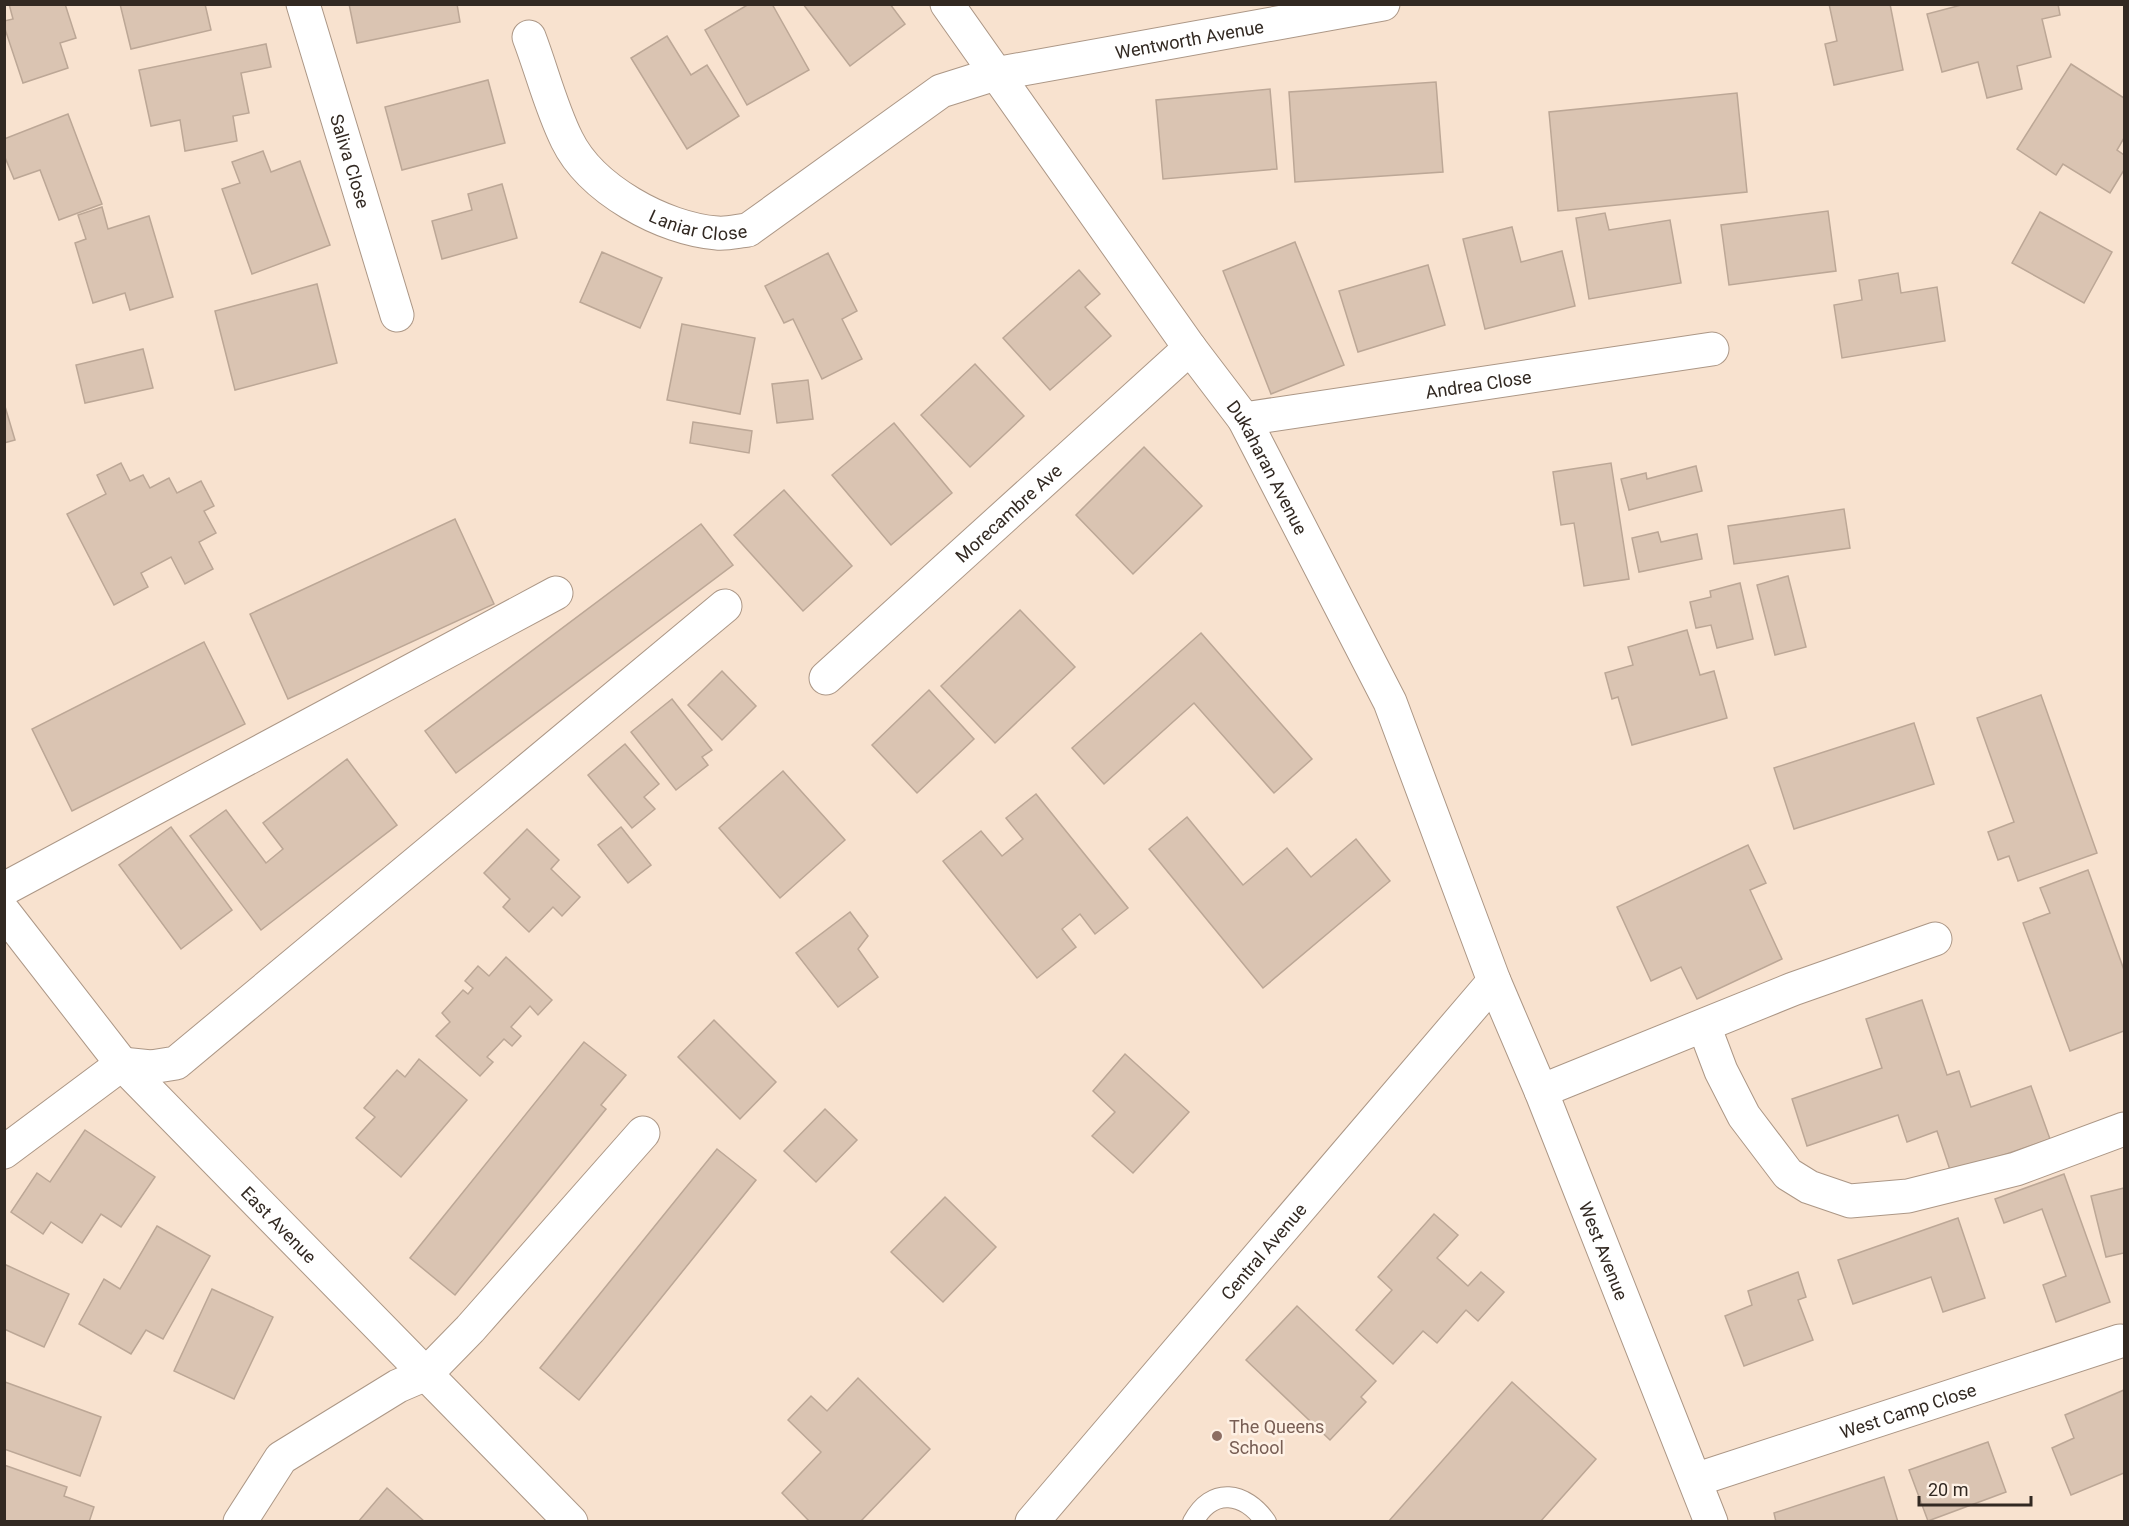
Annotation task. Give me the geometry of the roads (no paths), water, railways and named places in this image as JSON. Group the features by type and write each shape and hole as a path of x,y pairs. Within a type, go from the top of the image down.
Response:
{"street":[{"name":"Saliva Close","path":"303,4 397,315"},
{"name":"Dukaharan Avenue","path":"947,4 994,74 1190,348 1245,419 1390,702 1494,981"},
{"name":"Wentworth Avenue","path":"994,74 1383,4"},
{"name":"Laniar Close","path":"529,37 568,141 597,178 634,207 686,228 718,234 748,230 941,91 994,74"},
{"name":"Morecambre Ave","path":"826,678 1190,348"},
{"name":"Andrea Close","path":"1245,419 1712,349"},
{"path":"4,889 556,593"},
{"path":"4,1152 122,1064 151,1067 176,1063 725,606"},
{"name":"East Avenue","path":"4,912 122,1064 571,1521"},
{"path":"1541,1091 1793,989 1935,939"},
{"name":"West Avenue","path":"1494,981 1541,1091 1711,1521"},
{"name":"Central Avenue","path":"1032,1521 1494,981"},
{"path":"1704,1026 1721,1071 1743,1116 1788,1174 1809,1187 1850,1201 1908,1196 2016,1170 2124,1129"},
{"path":"240,1521 281,1458 398,1386 426,1374 470,1329 643,1132"},
{"name":"West Camp Close","path":"1695,1479 2120,1341"}],"lane":[{"path":"1193,1521 1208,1501 1223,1496 1252,1505 1266,1521"}],"place":[{"name":"The Queens School","path":"1217,1436"}]}
